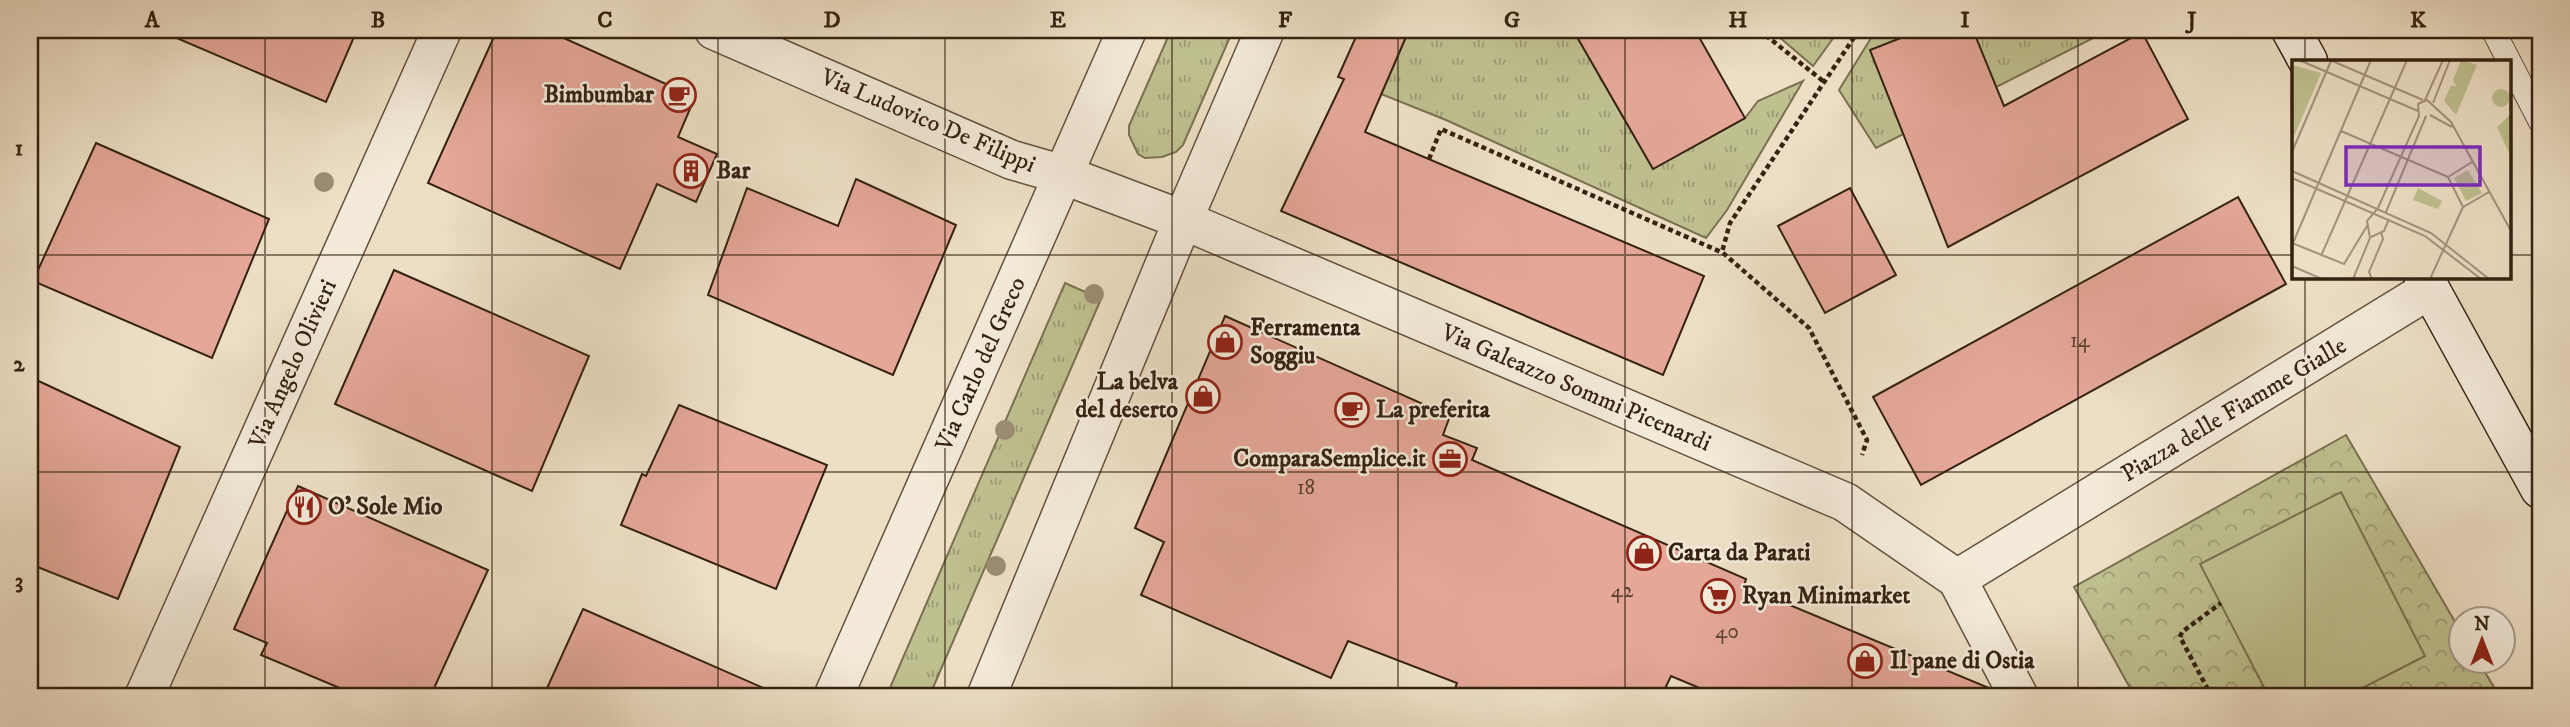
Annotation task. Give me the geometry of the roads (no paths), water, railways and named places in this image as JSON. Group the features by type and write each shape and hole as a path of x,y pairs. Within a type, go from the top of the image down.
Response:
{"street":[{"name":"Via Angelo Olivieri","path":"144,697 442,30"},
{"name":"Via Ludovico De Filippi","path":"714,30 1012,160 1064,175 1183,220"},
{"name":"Via Carlo del Greco","path":"833,697 1127,30"},
{"path":"986,697 1183,220 1265,30"},
{"path":"2291,30 2307,60"},
{"name":"Via Galeazzo Sommi Picenardi","path":"1183,220 1845,502 1956,579"},
{"name":"Piazza delle Fiamme Gialle","path":"1956,579 2427,283 2540,489"},
{"path":"1956,579 2019,697"}],"lane":[{"path":"2493,30 2508,60"},
{"path":"2510,63 2540,121"}],"place":[{"name":"Bimbumbar","path":"679,95"},
{"name":"Bar","path":"691,171"},
{"name":"Ferramenta Soggiu","path":"1225,342"},
{"name":"La belva del deserto","path":"1203,396"},
{"name":"La preferita","path":"1352,410"},
{"name":"ComparaSemplice.it","path":"1450,459"},
{"name":"O' Sole Mio","path":"304,507"},
{"name":"Carta da Parati","path":"1644,553"},
{"name":"Ryan Minimarket","path":"1718,596"},
{"name":"Il pane di Ostia","path":"1865,661"}]}
